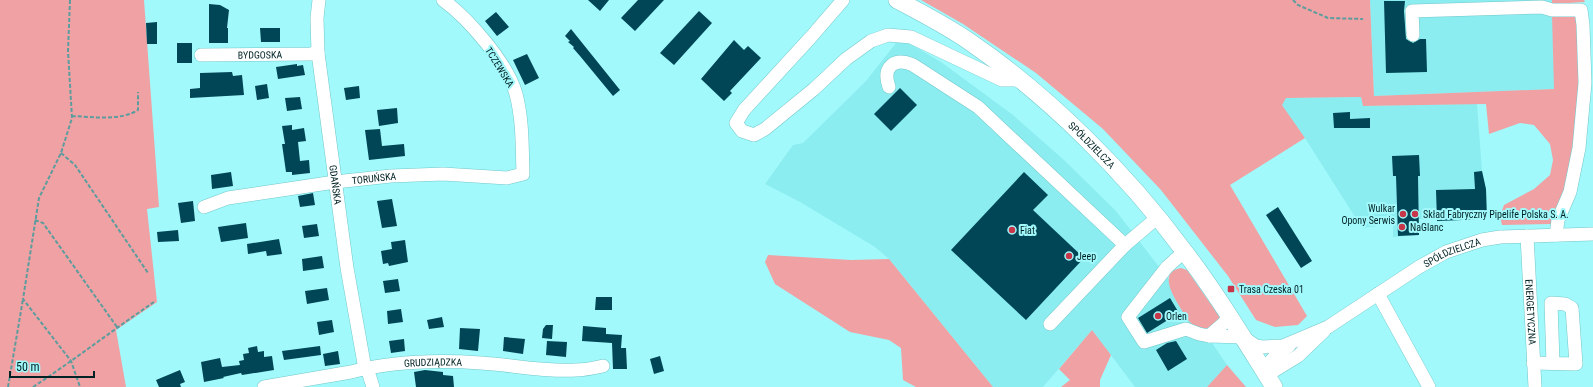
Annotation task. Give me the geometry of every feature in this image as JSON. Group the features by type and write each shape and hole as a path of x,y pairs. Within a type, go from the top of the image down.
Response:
{"main road":[{"name":"SPÓŁDZIELCZA","path":"897,0 969,42 1020,80 1051,106 1104,157 1158,216 1185,251 1271,381"}],"street":[{"name":"GDAŃSKA","path":"319,0 316,18 318,53 335,182 347,268 366,368 373,387"},
{"name":"TCZEWSKA","path":"443,0 466,20 484,42 509,78 516,93 522,126 523,174"},
{"path":"843,0 744,110 736,123 742,131 754,134 765,129 814,89 846,59 871,41 888,35 911,37 1002,80 1020,80"},
{"path":"1413,35 1412,11 1542,7 1552,10 1581,10 1585,83 1579,148 1570,192 1558,220 1556,235"},
{"name":"BYDGOSKA","path":"202,55 318,53"},
{"path":"889,87 887,74 889,68 895,62 904,61 913,64 978,107 1125,245"},
{"name":"TORUŃSKA","path":"204,207 228,198 335,182 398,176 443,174 507,178 523,174"},
{"path":"1050,324 1125,245 1158,216"},
{"name":"SPÓŁDZIELCZA","path":"1242,337 1256,346 1262,347 1283,346 1293,342 1328,327 1446,252 1482,240 1500,237 1593,234"},
{"name":"ENERGETYCZNA","path":"1527,236 1535,387"},
{"path":"1185,251 1167,268 1128,317 1144,342 1186,329 1209,336 1242,337"},
{"path":"1378,294 1429,387"},
{"path":"1209,336 1224,323 1229,316"},
{"name":"SPÓŁDZIELCZA","path":"1293,342 1270,360 1267,368 1271,381 1328,327"},
{"name":"GRUDZIĄDZKA","path":"264,387 366,368 396,364 429,362 482,363 576,370 603,366"},
{"path":"1533,363 1553,364"}],"path":[{"path":"8,387 23,299 36,206 41,191 61,152 72,116 68,51 70,0"},
{"path":"1293,0 1298,5 1328,18 1363,19"},
{"path":"72,116 119,116 133,113 138,110 138,92"},
{"path":"61,152 75,165 148,273"},
{"path":"34,220 43,223 117,327"},
{"path":"23,299 72,362 80,387"},
{"path":"33,387 61,367 72,362 86,349 154,302"}],"shaded area":[{"path":"0,0 144,0 159,207 147,209 157,302 116,330 126,387 0,387"},
{"path":"921,0 1370,0 1374,96 1554,89 1552,15 1574,16 1578,22 1578,106 1574,150 1566,190 1551,224 1502,225 1500,216 1504,205 1534,189 1550,175 1553,160 1550,144 1534,125 1520,123 1489,134 1486,104 1363,106 1361,97 1286,98 1282,105 1305,138 1230,185 1307,316 1298,325 1275,327 1256,320 1228,276 1161,190 1103,129 1036,73 963,24"},
{"path":"1370,0 1552,0 1555,89 1374,96"},
{"path":"1552,0 1584,0 1585,2 1552,4"},
{"path":"900,38 941,62 1013,115 1064,160 1116,211 1173,285 1227,365 1207,387 1135,387 1092,330 1043,387 993,387 889,259 875,247 800,202 765,184 793,145 803,143 866,81"},
{"path":"1361,97 1363,106 1477,104 1482,171 1486,189 1487,219 1437,221 1437,218 1418,219 1419,235 1393,237 1393,224 1362,228 1305,138 1281,105 1286,98"},
{"path":"768,255 851,260 889,259 993,387 916,387 903,380 901,348 889,340 850,332 775,284 765,262"},
{"path":"1181,268 1187,270 1219,316 1219,321 1210,328 1198,327 1190,322 1184,315 1169,286 1170,274 1174,270"},
{"path":"1092,330 1111,355 1100,380 1100,387 1061,387 1070,380 1059,369"},
{"path":"1227,365 1246,387 1207,387"}],"building":[{"path":"588,0 609,0 600,11"},
{"path":"638,0 664,0 635,31 621,18"},
{"path":"1384,1 1405,1 1404,11 1406,39 1413,43 1420,39 1426,39 1427,72 1386,73"},
{"path":"209,4 220,5 229,10 227,28 228,43 209,43"},
{"path":"699,11 712,23 674,65 660,53"},
{"path":"496,12 509,27 497,36 485,21"},
{"path":"157,22 157,44 147,44 146,23"},
{"path":"260,28 280,28 280,42 261,42"},
{"path":"571,29 620,90 613,96 573,48 574,47 568,42 570,41 565,36"},
{"path":"734,40 744,50 748,46 761,58 730,91 732,93 724,101 701,79"},
{"path":"177,43 192,43 192,63 177,63"},
{"path":"527,54 539,78 525,85 513,60"},
{"path":"297,64 297,66 303,65 305,75 278,79 276,67"},
{"path":"232,72 233,76 242,75 244,95 190,98 190,89 200,88 200,73"},
{"path":"267,84 269,98 257,100 255,86"},
{"path":"359,86 360,98 346,100 344,88"},
{"path":"900,88 917,105 891,131 874,114"},
{"path":"300,97 302,109 287,111 285,98"},
{"path":"397,108 398,123 379,126 377,110"},
{"path":"1350,112 1350,119 1370,118 1370,128 1334,128 1333,113"},
{"path":"292,125 292,130 304,128 306,141 298,142 300,161 309,160 310,173 292,175 292,172 286,172 282,144 285,144 282,126"},
{"path":"380,129 382,146 404,144 405,156 369,160 365,130"},
{"path":"1419,155 1419,235 1398,236 1396,176 1393,176 1392,156"},
{"path":"1482,171 1486,189 1487,219 1437,221 1436,190 1475,189 1474,172"},
{"path":"231,172 233,186 212,189 211,175"},
{"name":"Fiat","path":"1024,172 1048,195 1033,210 1084,258 1026,320 951,250"},
{"path":"313,193 315,205 300,207 298,196"},
{"path":"392,199 397,226 382,228 377,201"},
{"path":"193,201 195,221 181,223 178,203"},
{"path":"1278,207 1312,261 1301,268 1266,215"},
{"path":"246,223 248,238 221,242 218,227"},
{"path":"317,224 319,236 304,238 302,226"},
{"path":"178,230 179,241 158,242 157,232"},
{"path":"279,239 282,254 267,256 266,251 248,254 247,244"},
{"path":"405,240 408,262 389,266 388,263 383,264 381,251 392,249 391,242"},
{"path":"322,256 324,268 303,271 302,259"},
{"path":"398,279 400,291 385,293 383,281"},
{"path":"327,288 329,300 307,304 305,291"},
{"path":"596,297 612,297 612,310 595,310"},
{"path":"1170,298 1179,313 1147,333 1138,318"},
{"path":"401,309 403,322 388,324 387,311"},
{"path":"442,317 444,327 429,329 427,320"},
{"path":"332,320 334,332 319,335 317,322"},
{"path":"546,325 553,325 552,339 542,338 543,329"},
{"path":"583,326 606,328 606,334 622,335 621,348 626,348 627,369 613,369 612,343 582,341"},
{"path":"460,328 480,329 478,351 459,349"},
{"path":"504,337 525,339 523,354 503,351"},
{"path":"404,339 405,351 391,353 389,341"},
{"path":"547,341 567,342 566,357 546,355"},
{"path":"1176,341 1187,359 1168,371 1156,350 1167,343"},
{"path":"257,346 258,352 264,351 264,357 272,356 274,370 242,375 241,373 204,382 201,362 220,358 222,367 240,365 239,361 244,360 243,354 249,353 248,348"},
{"path":"320,346 321,355 284,360 282,351"},
{"path":"338,351 340,364 325,366 323,354"},
{"path":"660,356 664,371 654,374 650,359"},
{"path":"180,370 185,382 180,384 181,387 159,387 156,380"},
{"path":"425,370 443,372 443,375 453,376 454,387 416,387 414,372"}],"place":[{"name":"Wulkar Opony Serwis","path":"1403,214"},
{"name":"Skład Fabryczny Pipelife Polska S. A.","path":"1415,214"},
{"name":"NaGlanc","path":"1402,227"},
{"name":"Fiat","path":"1012,230"},
{"name":"Jeep","path":"1069,256"},
{"name":"Trasa Czeska 01","path":"1231,289"},
{"name":"Orlen","path":"1158,316"}]}
